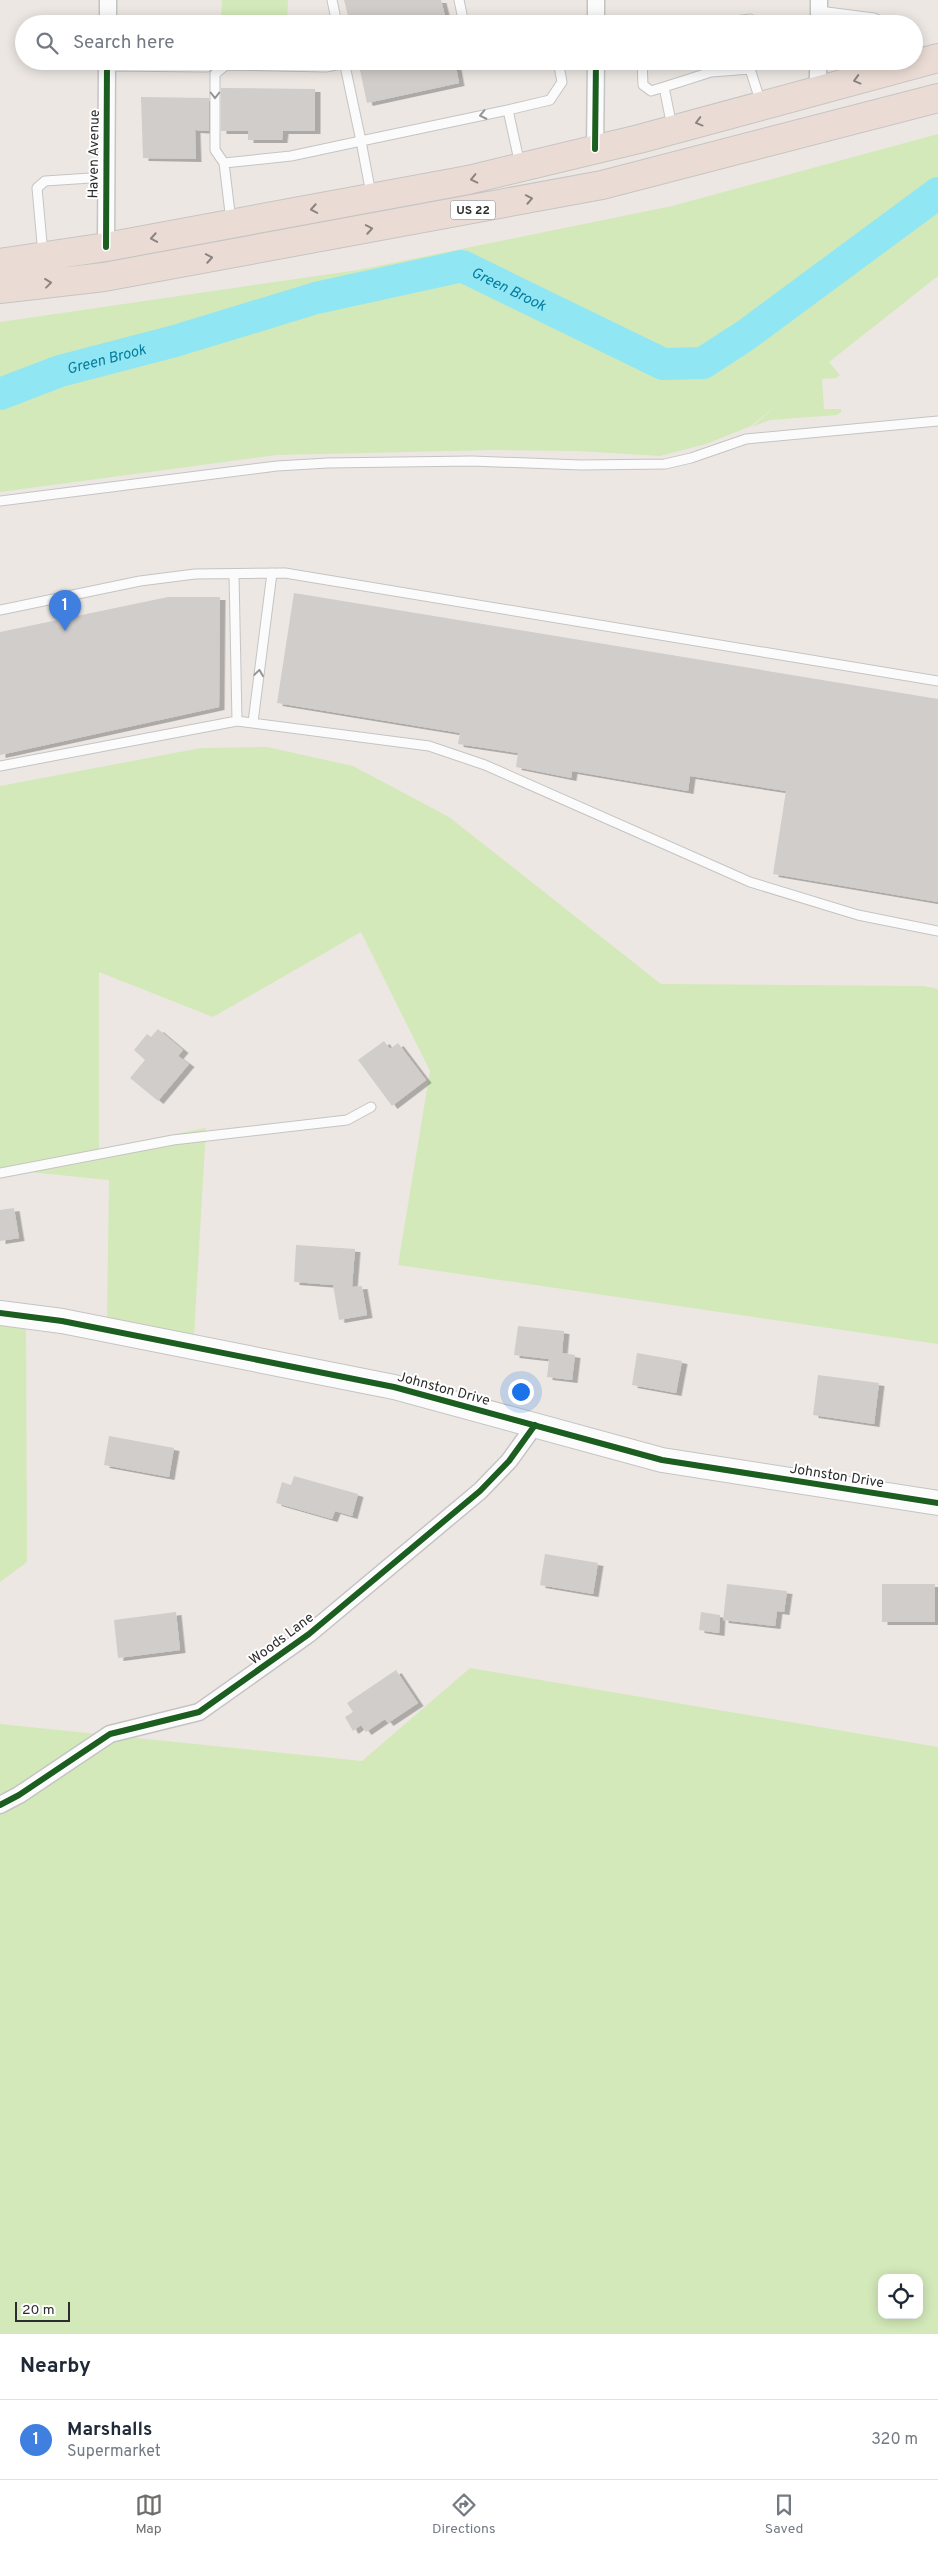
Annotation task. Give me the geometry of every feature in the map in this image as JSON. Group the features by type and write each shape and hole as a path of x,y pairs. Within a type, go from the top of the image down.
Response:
{"highway":[{"name":"US 22","path":"923,61 938,58"},
{"name":"US 22","path":"0,263 106,247 468,180 673,130 888,70"},
{"name":"US 22","path":"0,289 104,277 602,185 938,98"}],"street":[{"path":"108,0 108,15"},
{"path":"596,0 596,15"},
{"name":"Haven Avenue","path":"106,247 107,70"},
{"path":"595,149 596,70"},
{"path":"818,70 818,91"},
{"name":"Johnston Drive","path":"0,1313 62,1321 394,1387 662,1460 938,1503"},
{"name":"Woods Lane","path":"0,1805 20,1795 110,1734 199,1712 207,1707 309,1634 480,1491 509,1460 535,1425"}],"lane":[{"path":"332,0 335,15"},
{"path":"459,0 462,15"},
{"path":"819,12 846,15"},
{"path":"220,70 215,74 215,150 224,163 231,224"},
{"path":"347,70 372,198"},
{"path":"224,163 291,156 550,100 562,82 560,70"},
{"path":"642,70 643,85 651,91 711,72 750,70 762,106"},
{"path":"664,87 673,130"},
{"path":"508,110 521,167"},
{"path":"43,256 37,188 45,181 106,177"},
{"path":"0,501 277,466 328,463 472,461 581,465 665,464 691,458 746,439 938,421"},
{"path":"253,722 272,573"},
{"path":"0,610 140,581 195,574 272,573 938,681"},
{"path":"234,574 237,720"},
{"path":"0,766 237,720 429,746 485,765 750,882 858,915 938,931"},
{"path":"0,1173 173,1140 347,1120 371,1107"}],"green space":[{"path":"222,0 288,0 287,15 221,15"},
{"path":"938,134 938,276 829,362 840,375 836,378 822,379 824,409 841,409 841,412 837,415 770,420 752,427 779,403 751,426 706,444 660,456 577,451 495,450 277,455 0,492 0,322 358,270 672,206"},
{"path":"267,747 353,766 449,817 661,984 924,986 938,989 938,1344 398,1265 430,1071 361,932 213,1017 99,972 99,1149 206,1128 194,1335 107,1322 109,1180 0,1169 0,786 201,748"},
{"path":"0,1306 26,1309 27,1562 0,1582"},
{"path":"470,1668 938,1747 938,2334 0,2334 0,1724 362,1761"}],"building":[{"path":"344,0 441,0 445,15 348,15"},
{"path":"360,70 457,70 459,83 367,103"},
{"path":"221,88 315,89 315,131 283,131 282,140 248,140 248,131 221,131"},
{"path":"141,97 209,98 209,131 195,130 196,159 143,158"},
{"path":"294,593 938,699 938,902 773,874 786,791 690,776 688,791 572,771 571,778 516,767 518,753 458,744 460,733 277,703"},
{"path":"168,597 220,597 219,707 0,755 0,632"},
{"path":"158,1029 183,1050 178,1056 189,1064 158,1101 130,1078 145,1060 134,1050 147,1034 151,1037"},
{"path":"384,1041 390,1049 398,1043 426,1080 392,1106 358,1060"},
{"path":"14,1208 19,1238 0,1241 0,1210"},
{"path":"296,1245 355,1249 352,1287 362,1286 367,1315 339,1320 333,1285 294,1282"},
{"path":"518,1326 564,1331 562,1353 575,1355 572,1380 547,1377 549,1359 514,1355"},
{"path":"637,1353 682,1361 676,1393 632,1385"},
{"path":"818,1375 879,1383 874,1424 813,1415"},
{"path":"109,1436 174,1448 169,1477 104,1465"},
{"path":"294,1476 358,1494 352,1516 335,1511 332,1519 276,1503 282,1482 291,1485"},
{"path":"545,1554 598,1563 593,1594 540,1585"},
{"path":"727,1584 787,1591 784,1612 777,1611 775,1626 723,1620"},
{"path":"882,1584 935,1584 935,1622 882,1622"},
{"path":"176,1612 180,1650 118,1658 114,1620"},
{"path":"701,1612 720,1615 719,1633 699,1630"},
{"path":"396,1670 418,1703 388,1723 385,1719 366,1732 361,1725 353,1731 345,1717 353,1712 347,1703"}],"waterway":[{"name":"Green Brook","path":"0,394 60,371 175,341 316,298 462,266 663,364 703,363 746,335 938,193"}],"cycle path":[{"path":"106,247 107,70"},
{"path":"595,149 596,70"},
{"path":"0,1313 62,1321 394,1387 662,1460 938,1503"},
{"path":"0,1805 19,1795 110,1734 199,1712 309,1634 480,1491 509,1461 535,1425"}],"place":[{"name":"Marshalls","path":"65,631"}]}
